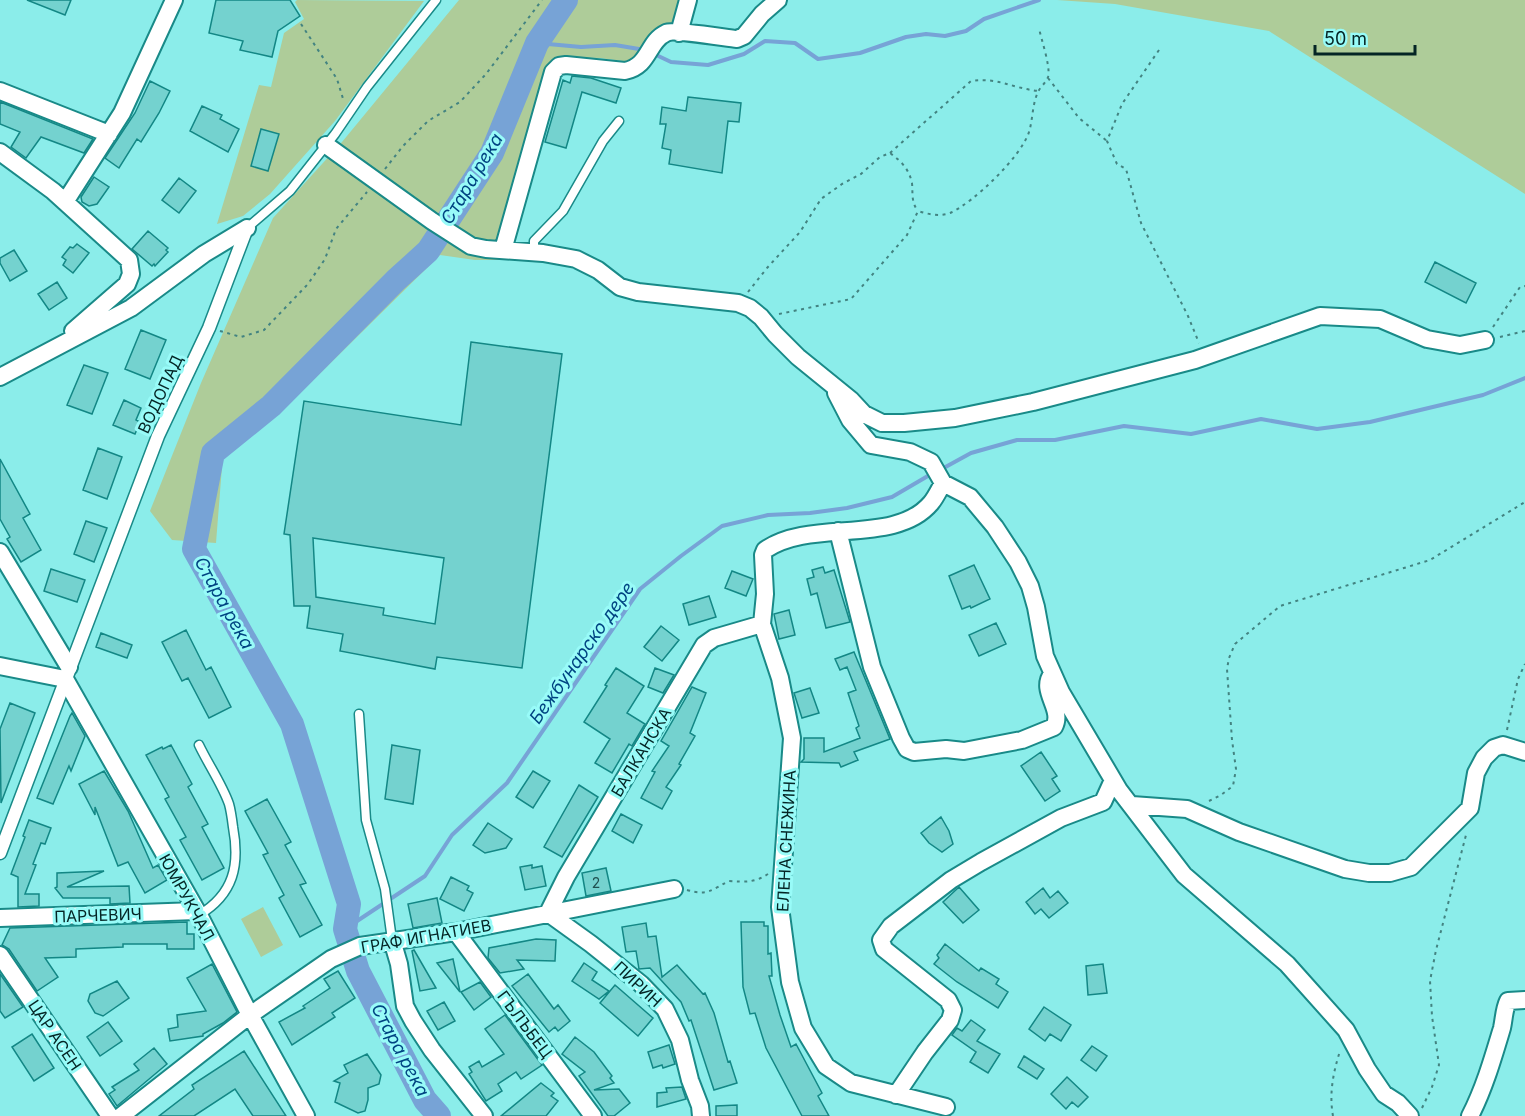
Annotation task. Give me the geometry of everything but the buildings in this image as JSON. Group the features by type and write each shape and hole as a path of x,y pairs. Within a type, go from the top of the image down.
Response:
{"street":[{"path":"65,202 122,113 174,0"},
{"path":"679,33 688,0"},
{"path":"503,250 553,72 559,66 625,71 635,69 641,65 660,37 670,31 737,39 744,36 762,14 778,0"},
{"path":"0,91 109,134"},
{"path":"326,145 471,246 534,254 543,253 576,259 598,270 620,287 638,292 738,303 750,308 798,357 819,372 864,414 882,423 955,418 1033,402 1195,360 1320,316 1380,319 1427,339 1460,345 1485,340"},
{"path":"0,152 44,184 129,260 131,274 127,284 60,344"},
{"path":"0,377 132,308 204,254 247,228"},
{"name":"ВОДОПАД","path":"0,853 158,436 209,328 247,228"},
{"path":"833,386 850,420 872,445 910,452 931,462 942,480 970,497 995,527 1018,562 1033,597 1045,656 1061,692 1113,780 1184,875 1287,964 1346,1029 1366,1069 1384,1094 1398,1103 1410,1116"},
{"path":"942,480 931,504 907,520 889,525 838,531 872,667 901,738 908,749 914,752 946,749 964,751 1022,740 1054,727 1056,713 1048,682 1053,672"},
{"name":"ЕЛЕНА СНЕЖИНА","path":"838,531 813,533 789,539 770,546 763,555 765,594 762,624 780,678 792,738 780,907 790,982 803,1028 826,1066 851,1083 946,1107"},
{"name":"ЮМРУКЧАЛ","path":"0,552 306,1116"},
{"name":"БАЛКАНСКА","path":"548,913 566,877 704,645 714,638 762,624"},
{"path":"0,666 67,673"},
{"path":"1132,805 1187,809 1239,832 1345,869 1369,873 1390,873 1411,867 1470,808 1476,773 1484,758 1494,748 1503,745 1525,752"},
{"path":"896,1095 924,1052 950,1020 953,1010 948,1000 884,949 881,940 884,935 891,926 951,880 1061,818 1103,802 1110,792 1113,780"},
{"name":"ГРАФ ИГНАТИЕВ","path":"121,1116 250,1015 331,959 360,946 456,932 674,889"},
{"name":"ПАРЧЕВИЧ","path":"0,918 197,913"},
{"name":"ПИРИН","path":"548,913 641,984 664,1009 680,1040 701,1116"},
{"name":"ГЪЛЪБЕЦ","path":"456,932 593,1116"},
{"path":"392,940 399,964 405,1006 432,1050 484,1116"},
{"name":"ЦАР АСЕН","path":"0,955 110,1116"},
{"path":"1470,1116 1483,1087 1503,1024 1508,1000 1525,1000"}],"lane":[{"name":"ВОДОПАД","path":"247,228 290,191 326,145 347,113 436,0"},
{"path":"534,254 534,241 563,211 603,141 619,121"},
{"path":"359,714 366,820 385,889 392,940"},
{"path":"197,913 210,908 223,896 234,876 236,844 229,804 199,745"}],"path":[{"path":"301,24 337,79 347,113"},
{"path":"1039,28 1048,78 1078,118 1107,141 1117,164 1126,169 1141,223 1199,341 1195,360"},
{"path":"1107,141 1122,104 1159,50"},
{"path":"890,153 908,171 912,184 912,200 918,211 933,215 949,213 993,181 1020,149 1028,133 1038,91 1048,78"},
{"path":"738,303 766,268 800,232 821,199 861,174 880,157 890,153 971,81 986,79 1020,89 1038,91"},
{"path":"761,317 851,298 907,235 918,211"},
{"path":"1485,340 1520,287 1525,286"},
{"path":"1485,340 1525,332"},
{"path":"1187,809 1221,795 1233,786 1236,769 1227,669 1235,644 1280,606 1430,560 1525,502"},
{"path":"1503,745 1518,679 1525,664"},
{"path":"1418,1116 1432,1087 1439,1065 1430,981 1465,842 1470,808"},
{"path":"674,889 698,893 711,892 729,880 747,883 758,881 767,874 782,870"},
{"path":"1333,1116 1330,1102 1334,1071 1346,1029"}],"green space":[{"path":"297,0 424,1 335,121 270,194 243,216 217,224 259,85 271,87 284,33 304,19 295,2"},
{"path":"459,0 688,0 685,15 631,62 565,57 508,219 499,260 475,260 440,255 283,410 223,454 216,543 172,540 150,511 201,383 273,218 342,142"},
{"path":"1057,0 1525,0 1525,194 1269,31 1115,4"},
{"path":"263,907 283,945 261,957 241,919"}],"waterway":[{"name":"Стара река","path":"439,1116 425,1100 358,971 345,929 349,904 292,724 194,549 213,453 271,406 396,280 428,251 492,153 537,43 566,0"},
{"path":"652,53 671,62 708,65 744,54 765,41 795,43 818,59 860,53 906,37 926,34 945,36 966,31 984,19 1039,0"},
{"path":"537,43 581,47 615,45 645,50"},
{"name":"Бежбунарско дере","path":"940,470 971,453 1017,440 1055,440 1124,426 1191,434 1261,419 1317,429 1370,422 1483,395 1525,378"},
{"name":"Бежбунарско дере","path":"345,929 425,876 452,835 507,783 640,589 681,556 722,526 768,515 847,508 892,497 933,473"}]}
